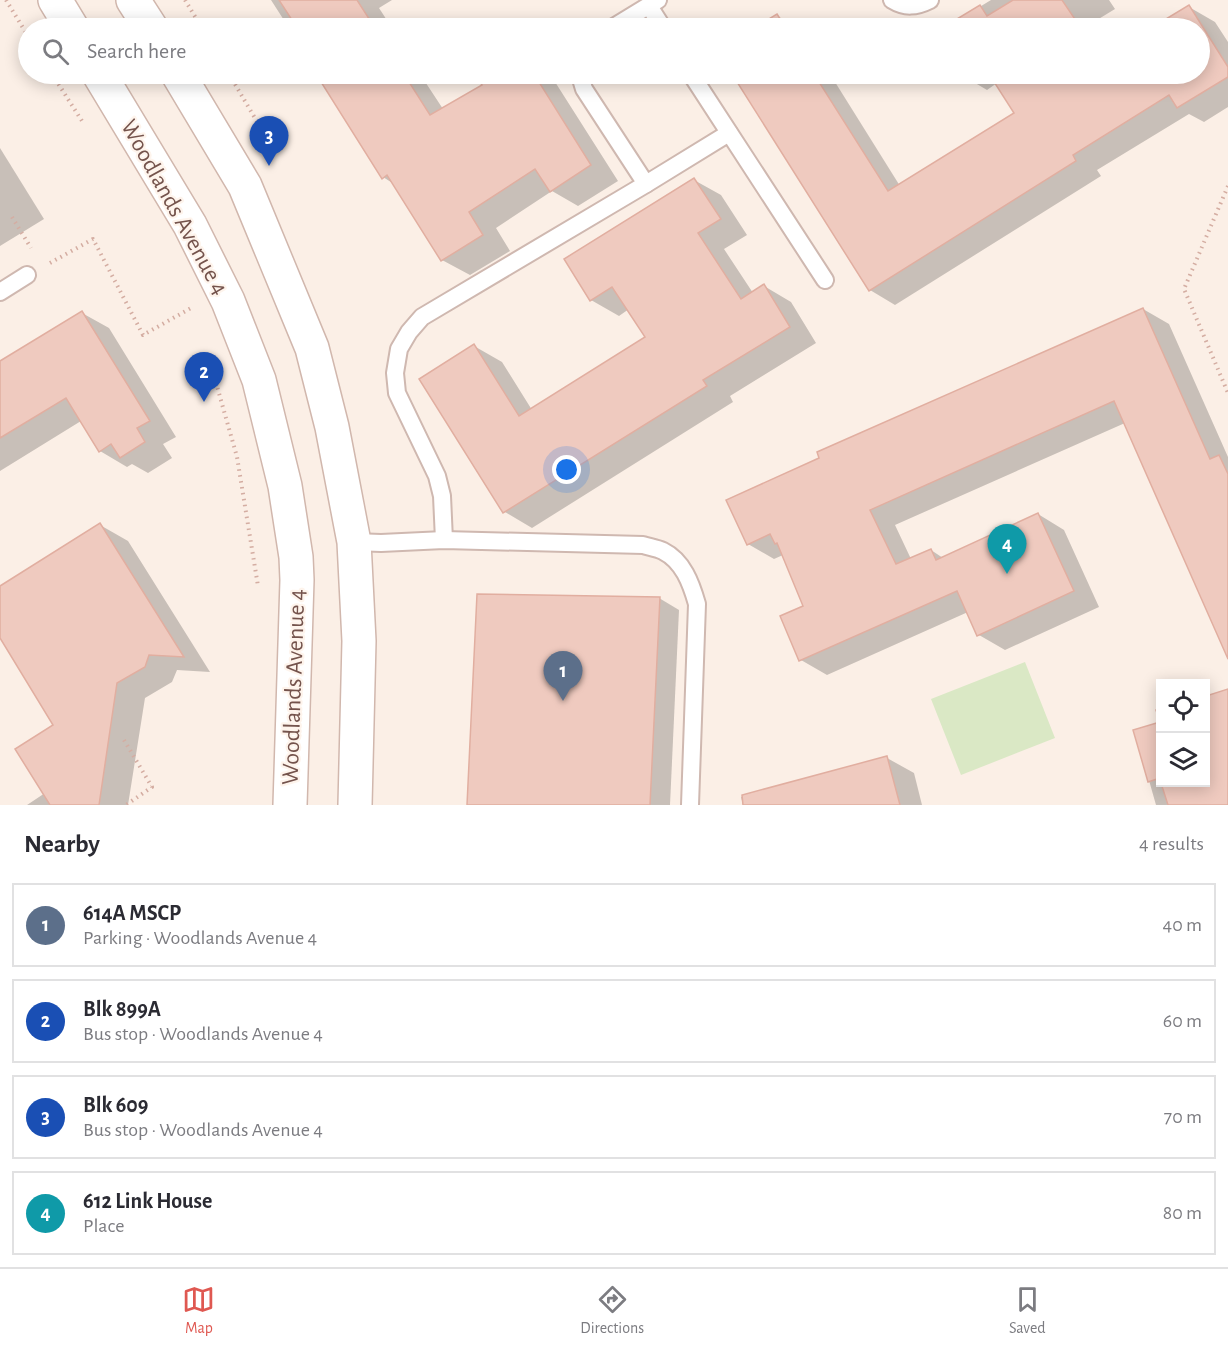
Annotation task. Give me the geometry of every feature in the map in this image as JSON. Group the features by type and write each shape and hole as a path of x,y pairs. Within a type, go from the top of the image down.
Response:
{"main road":[{"path":"56,0 66,18"},
{"path":"133,0 145,18"},
{"name":"Woodlands Avenue 4","path":"105,84 190,225 228,301 259,380 285,486 296,557 290,805"},
{"path":"184,84 245,186 312,348 332,427 354,542 359,641 355,805"}],"lane":[{"path":"892,0 907,7 930,0"},
{"path":"628,18 653,3 659,18"},
{"path":"583,84 584,89 646,184"},
{"path":"698,84 825,280"},
{"path":"444,540 442,496 437,476 397,393 395,373 399,349 409,332 422,317 729,133"},
{"path":"0,292 27,275"},
{"path":"354,542 444,540 643,545 663,551 680,564 691,584 697,604 690,805"}],"path":[{"path":"6,0 18,20"},
{"path":"185,0 196,18"},
{"path":"58,84 83,123"},
{"path":"1228,186 1184,289 1228,393"},
{"path":"12,217 42,267"},
{"path":"27,275 93,239 143,335 195,307 193,300"},
{"path":"211,364 237,457 260,597"},
{"path":"123,740 152,787 126,805"}],"green space":[{"path":"1025,662 1055,738 961,775 931,699"}],"building":[{"path":"279,0 357,0 369,18 291,18"},
{"path":"1013,0 1062,0 1074,18 959,18 980,5 987,16"},
{"path":"1189,5 1197,18 1168,18"},
{"path":"1210,38 1228,67 1228,77 1177,108 1169,95 1073,155 1076,161 869,291 738,84 820,84 888,191 1014,113 995,84 1210,84"},
{"path":"322,84 410,84 430,115 481,84 540,84 591,165 550,192 535,169 469,212 483,235 441,261 387,175 382,179"},
{"path":"694,178 721,219 698,233 741,299 764,284 790,327 703,380 707,386 503,513 419,379 474,344 519,416 645,337 612,287 590,301 564,259"},
{"path":"1143,308 1210,459 1219,455 1228,474 1228,659 1114,401 870,510 896,564 931,549 936,560 1038,513 1074,591 977,636 957,591 799,661 780,616 803,606 777,543 775,544 770,534 747,545 726,500 819,458 817,452"},
{"path":"82,311 150,421 137,428 145,442 120,458 111,444 99,452 66,398 0,438 0,361"},
{"path":"100,523 184,657 149,655 145,667 117,683 99,805 50,805 15,749 53,725 0,638 0,586"},
{"path":"477,594 660,597 650,805 467,805"},
{"path":"1228,689 1228,805 1168,805 1162,787 1210,787 1210,695"},
{"path":"1156,723 1156,779 1148,782 1133,730"},
{"path":"887,756 900,805 743,805 742,795"}],"place":[{"name":"Blk 609","path":"269,166"},
{"name":"Blk 899A","path":"204,402"},
{"name":"612 Link House","path":"1007,574"},
{"name":"614A MSCP","path":"563,701"}]}
